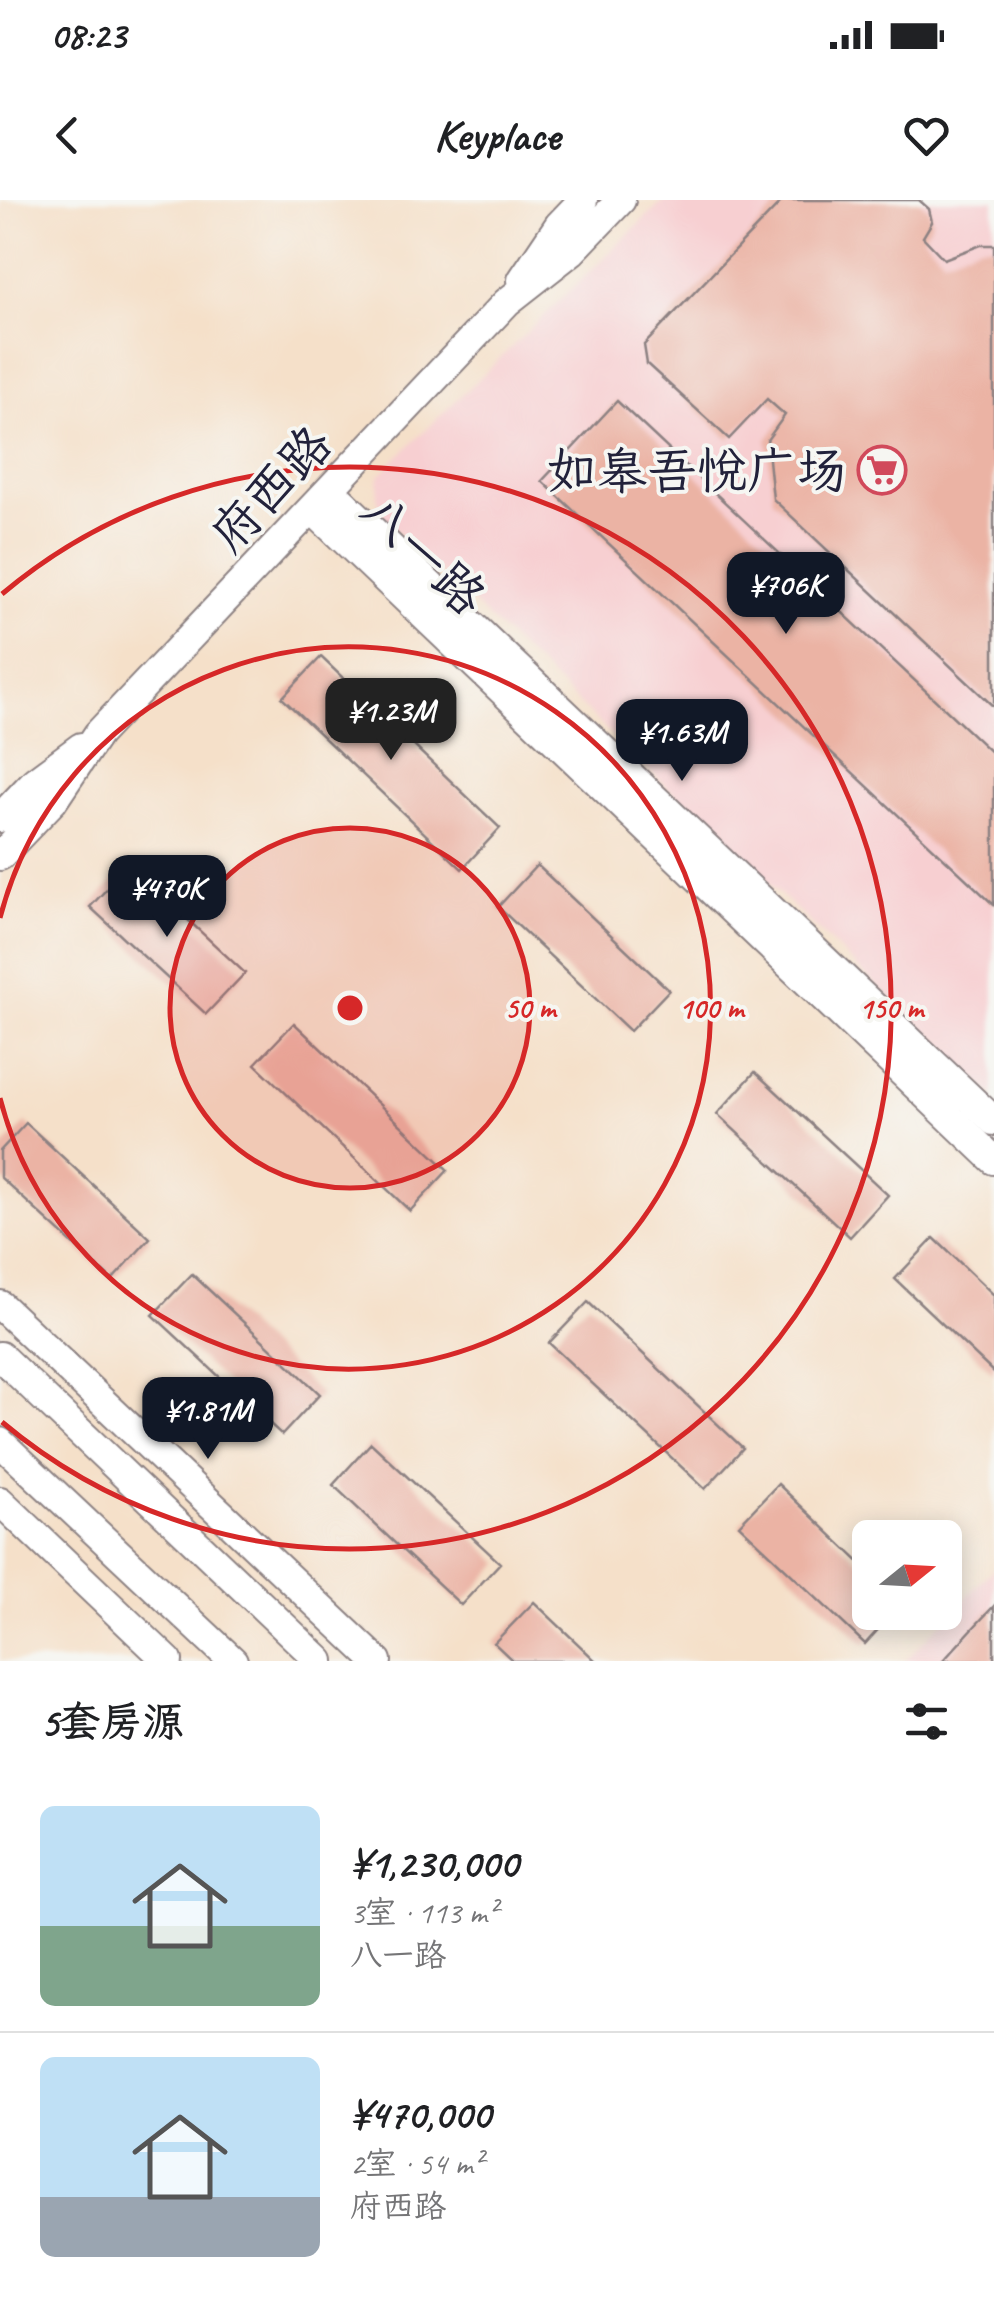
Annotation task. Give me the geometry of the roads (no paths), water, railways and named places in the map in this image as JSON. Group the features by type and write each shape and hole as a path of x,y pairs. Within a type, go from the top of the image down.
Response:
{"street":[{"name":"府西路","path":"507,302 559,225 583,200"},
{"name":"府西路","path":"0,856 52,800 98,734 507,302 572,251 621,200"},
{"name":"八一路","path":"321,499 994,1121"},
{"name":"八一路","path":"321,499 994,1160"},
{"name":"府西路","path":"0,818 34,781 98,734"},
{"path":"0,1306 377,1661"},
{"path":"0,1356 320,1661"},
{"path":"0,1442 233,1661"},
{"path":"0,1501 168,1661"}],"place":[{"name":"如皋吾悦广场","path":"882,470"}]}
